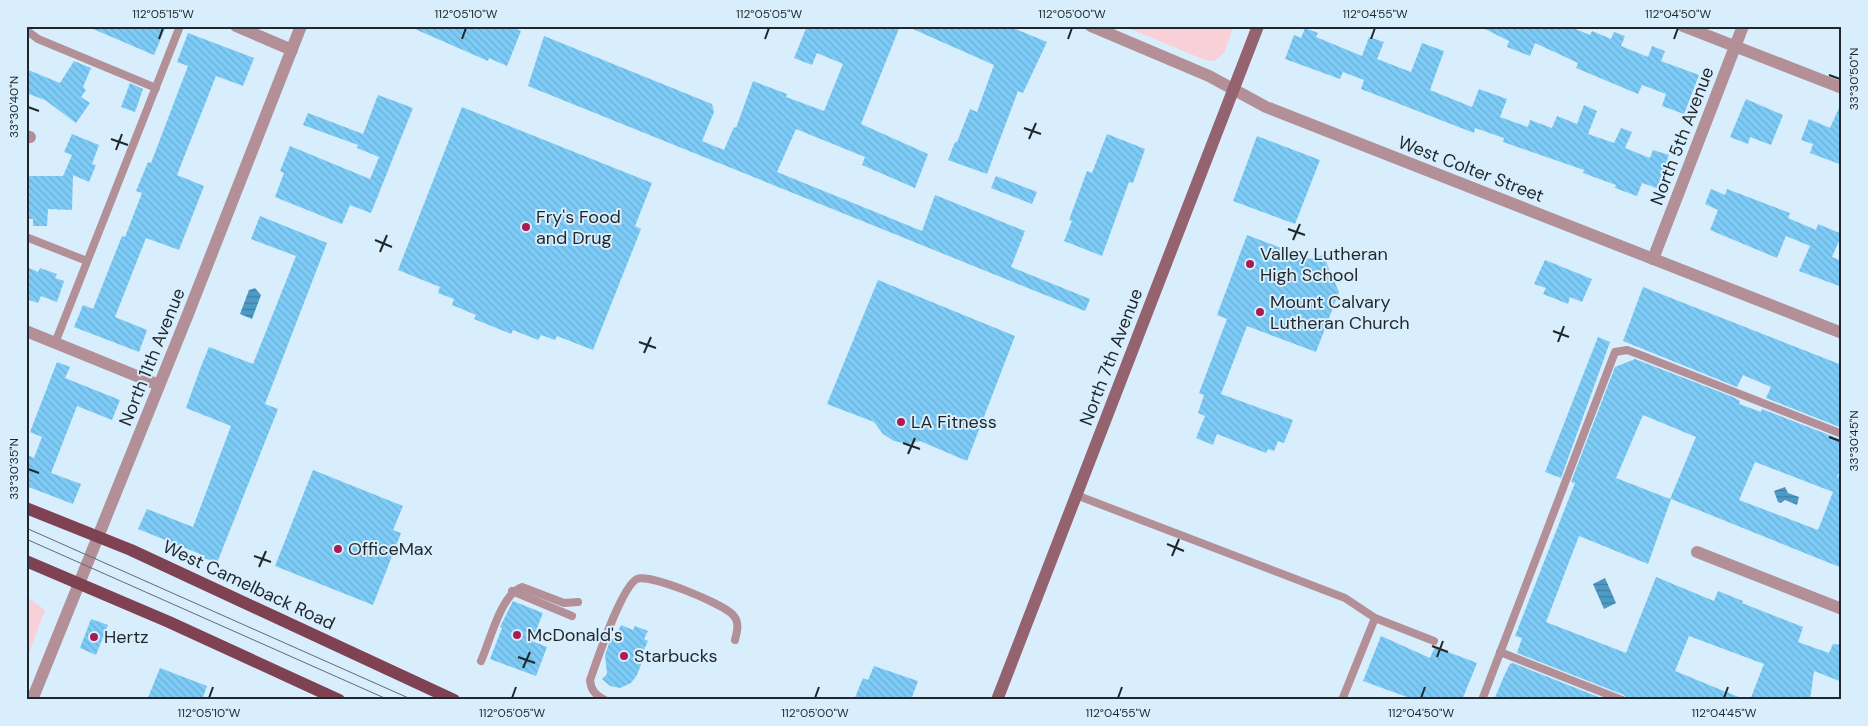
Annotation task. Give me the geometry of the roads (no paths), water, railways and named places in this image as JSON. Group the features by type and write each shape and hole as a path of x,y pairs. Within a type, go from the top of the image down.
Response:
{"main road":[{"name":"North 7th Avenue","path":"997,700 1258,26"},
{"name":"West Camelback Road","path":"26,508 99,537 233,596 454,700"},
{"path":"26,561 340,700"}],"street":[{"path":"236,26 292,50"},
{"name":"North 11th Avenue","path":"32,700 160,385 301,26"},
{"name":"West Colter Street","path":"1091,26 1209,76 1266,107 1842,333"},
{"path":"1683,26 1842,88"},
{"name":"North 5th Avenue","path":"1653,259 1743,26"},
{"path":"26,332 160,385"},
{"path":"1697,552 1842,609"}],"lane":[{"path":"55,343 180,26"},
{"path":"26,30 38,39 156,88"},
{"path":"26,237 87,261"},
{"path":"1482,700 1615,352 1627,350 1842,434"},
{"path":"1076,495 1345,598 1375,618 1434,641"},
{"path":"605,700 598,697 591,689 590,680 621,601 629,587 638,579 648,578 660,581 723,607 734,615 738,625 735,640"},
{"path":"481,661 506,599 512,592 522,586 564,603 578,602"},
{"path":"512,592 572,616"},
{"path":"1342,700 1375,618"},
{"path":"1500,652 1622,700"}],"water":[{"path":"255,288 261,295 252,319 240,314 249,290"},
{"path":"1785,487 1788,493 1799,497 1797,505 1785,500 1781,503 1778,502 1774,491"},
{"path":"1605,578 1616,603 1604,609 1593,584"}],"tram line":[{"path":"26,528 413,700"},
{"path":"26,539 389,700"}],"place":[{"name":"Fry's Food and Drug","path":"526,227"},
{"name":"Valley Lutheran High School","path":"1250,264"},
{"name":"Mount Calvary Lutheran Church","path":"1260,312"},
{"name":"LA Fitness","path":"901,422"},
{"name":"OfficeMax","path":"338,549"},
{"name":"McDonald's","path":"517,635"},
{"name":"Hertz","path":"94,637"},
{"name":"Starbucks","path":"624,656"}]}
